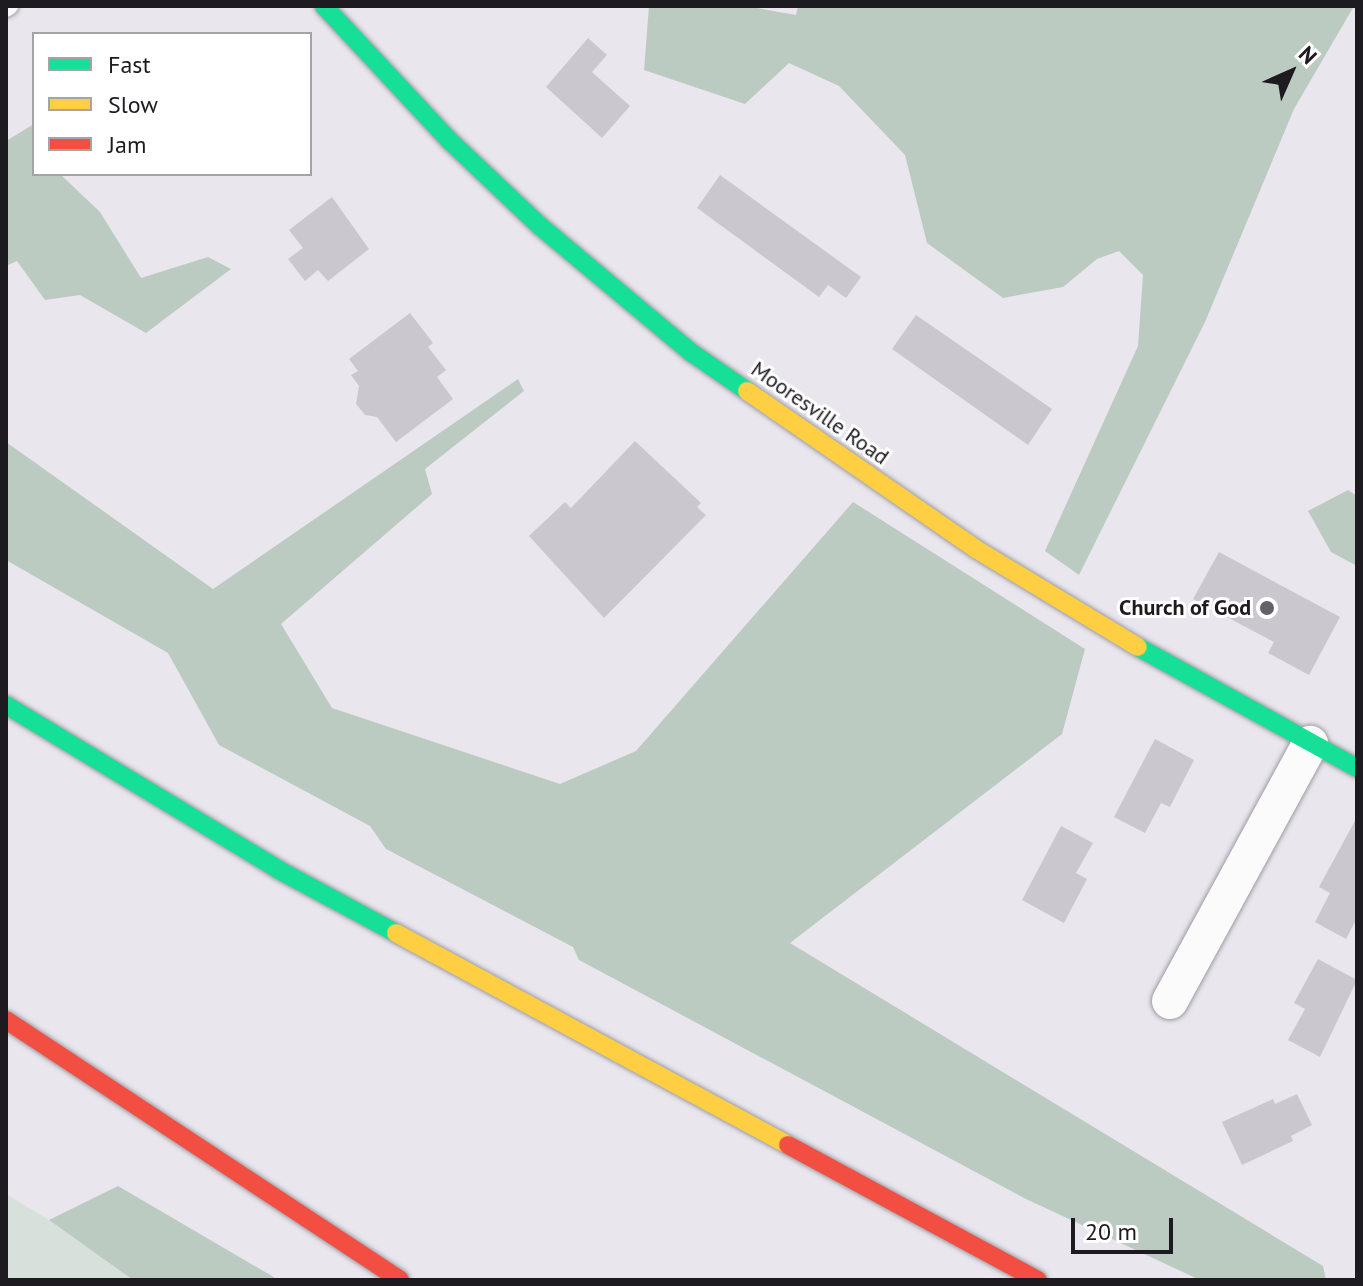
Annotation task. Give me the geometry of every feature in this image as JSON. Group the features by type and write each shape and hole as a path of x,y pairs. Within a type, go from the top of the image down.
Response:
{"main road":[{"name":"Mooresville Road","path":"324,6 450,141 540,226 692,353 976,549 1310,744 1357,768"},
{"path":"6,705 279,870 903,1210 1038,1280"},
{"path":"6,1020 400,1280"},
{"path":"903,1210 1020,1280"}],"street":[{"path":"1170,1001 1310,744"}],"shaded area":[{"path":"649,6 746,6 796,15 798,6 1354,6 1294,109 1205,322 1079,575 1045,551 1138,346 1143,275 1119,251 1097,259 1063,287 1003,298 927,243 905,155 839,86 789,63 745,104 644,70"},
{"path":"32,125 32,176 62,176 100,212 141,278 208,257 231,269 146,333 80,295 45,300 17,261 6,266 6,141"},
{"path":"518,379 524,391 425,469 432,494 281,624 332,708 560,784 636,751 853,502 1085,649 1062,734 790,943 1323,1266 1326,1280 1200,1280 1026,1199 579,960 573,947 386,849 370,826 219,745 168,653 6,560 6,442 213,589"},
{"path":"1348,490 1357,496 1357,566 1331,552 1308,511"},
{"path":"118,1186 277,1280 133,1280 49,1220"},
{"path":"6,1194 49,1220 133,1280 6,1280"}],"building":[{"path":"588,38 607,55 592,72 630,106 602,138 546,87"},
{"path":"720,175 861,277 846,298 828,285 819,297 697,208"},
{"path":"332,197 369,249 328,281 318,270 305,281 288,259 303,248 289,230"},
{"path":"410,313 433,343 428,347 446,370 437,377 453,399 396,442 377,417 365,415 356,404 359,386 351,375 358,371 349,359"},
{"path":"916,315 1052,409 1028,445 892,349"},
{"path":"635,441 701,503 697,507 706,515 604,618 529,536 565,502 571,508"},
{"name":"Church of God","path":"1219,552 1340,617 1309,675 1268,653 1274,642 1193,599"},
{"path":"1155,739 1194,760 1170,807 1161,803 1145,833 1114,817"},
{"path":"1357,817 1357,918 1346,939 1315,922 1330,893 1319,887"},
{"path":"1061,826 1093,843 1076,873 1087,879 1064,923 1022,900"},
{"path":"1318,959 1357,980 1320,1057 1288,1040 1305,1009 1294,1003"},
{"path":"1297,1094 1312,1125 1291,1136 1293,1141 1242,1165 1222,1122 1273,1099 1275,1104"}],"traffic: fast":[{"path":"324,6 450,141 540,226 692,353 747,391"},
{"path":"1138,647 1357,768"},
{"path":"6,705 279,870 396,933"}],"traffic: slow":[{"path":"747,391 976,549 1138,647"},
{"path":"396,933 788,1145"}],"traffic: jam":[{"path":"6,1020 400,1280"},
{"path":"788,1145 1038,1280"}],"place":[{"name":"Church of God","path":"1267,608"}]}
